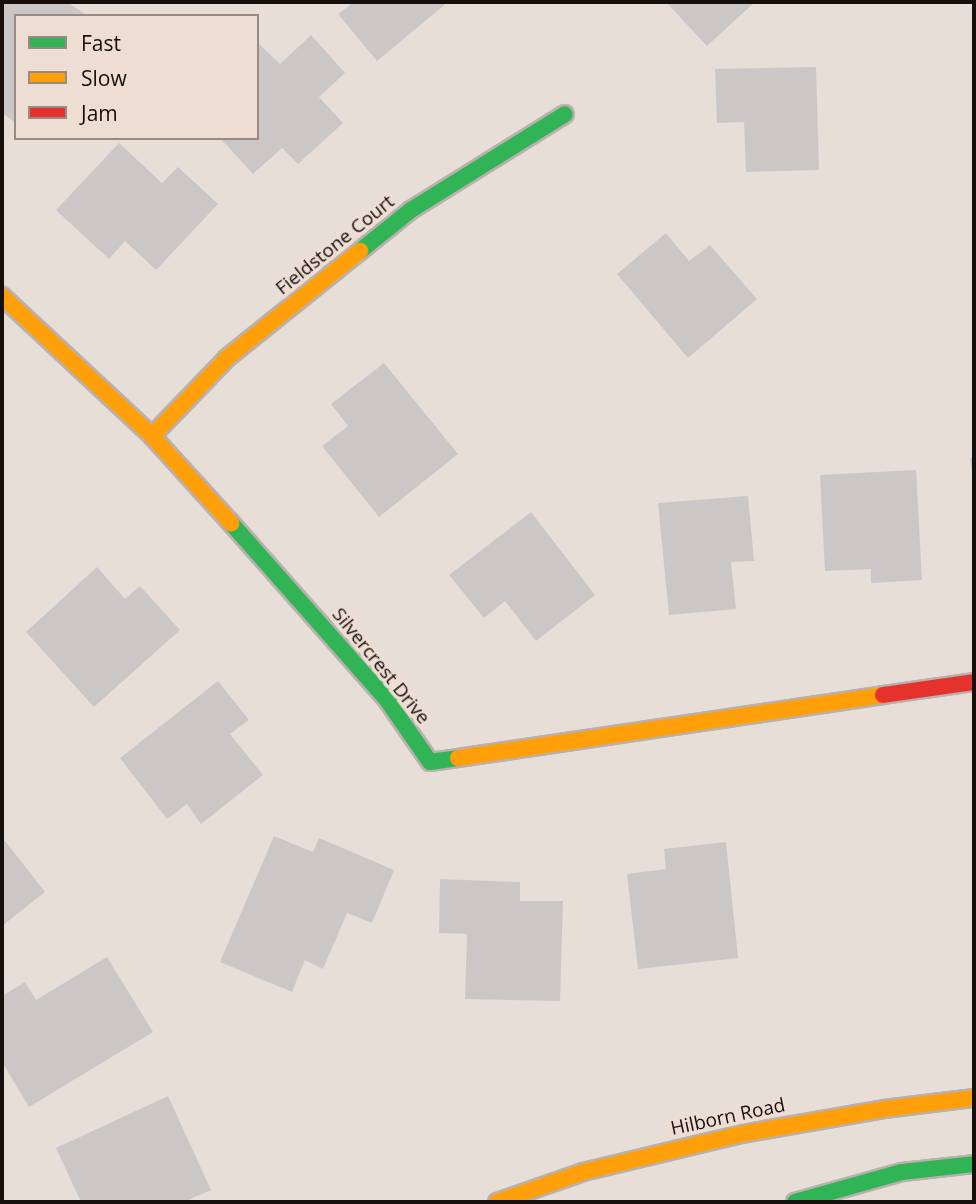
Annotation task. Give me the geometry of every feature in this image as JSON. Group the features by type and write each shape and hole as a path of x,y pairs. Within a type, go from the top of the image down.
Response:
{"street":[{"name":"Fieldstone Court","path":"152,436 227,358 411,210 565,114"},
{"name":"Silvercrest Drive","path":"2,296 152,436 387,700 430,762 974,682"},
{"name":"Hilborn Road","path":"497,1202 583,1172 741,1134 884,1109 974,1098"},
{"path":"795,1202 902,1172 974,1164"}],"building":[{"path":"4,2 67,2 85,14 14,14 14,122 2,113"},
{"path":"354,2 448,2 377,61 338,14"},
{"path":"666,2 755,2 707,46"},
{"path":"311,35 345,73 319,97 343,123 298,164 282,148 253,174 222,140 259,140 259,44 280,64"},
{"path":"816,67 819,170 746,172 744,122 717,123 715,69"},
{"path":"119,143 162,183 178,167 218,204 156,270 125,241 109,259 56,210"},
{"path":"666,233 689,261 710,245 757,299 688,358 617,274"},
{"path":"384,363 458,454 379,517 322,446 348,426 331,404"},
{"path":"974,457 974,481 973,481 970,458"},
{"path":"916,470 922,580 871,583 871,569 825,571 820,475"},
{"path":"748,496 754,561 731,562 736,609 669,615 658,503"},
{"path":"531,512 595,595 536,641 505,601 484,618 449,575"},
{"path":"97,567 125,599 140,586 180,630 94,707 26,632"},
{"path":"218,681 249,720 230,734 263,775 201,824 187,804 167,819 120,758"},
{"path":"274,836 313,852 319,838 394,870 372,923 347,913 323,969 305,960 292,992 220,962"},
{"path":"2,837 45,892 2,926"},
{"path":"726,842 738,958 638,969 627,874 666,869 664,849"},
{"path":"440,879 520,882 520,901 563,901 560,1001 465,999 467,934 439,933"},
{"path":"107,957 153,1032 29,1107 2,1062 2,996 25,982 36,1000"},
{"path":"168,1096 211,1190 184,1202 81,1202 56,1148"}],"traffic: fast":[{"path":"360,251 411,210 565,114"},
{"path":"231,523 387,700 430,762 458,758"},
{"path":"795,1202 902,1172 974,1164"}],"traffic: slow":[{"path":"152,436 227,358 360,251"},
{"path":"2,296 152,436 231,523"},
{"path":"458,758 883,695"},
{"path":"497,1202 583,1172 741,1134 884,1109 974,1098"}],"traffic: jam":[{"path":"883,695 974,682"}]}
